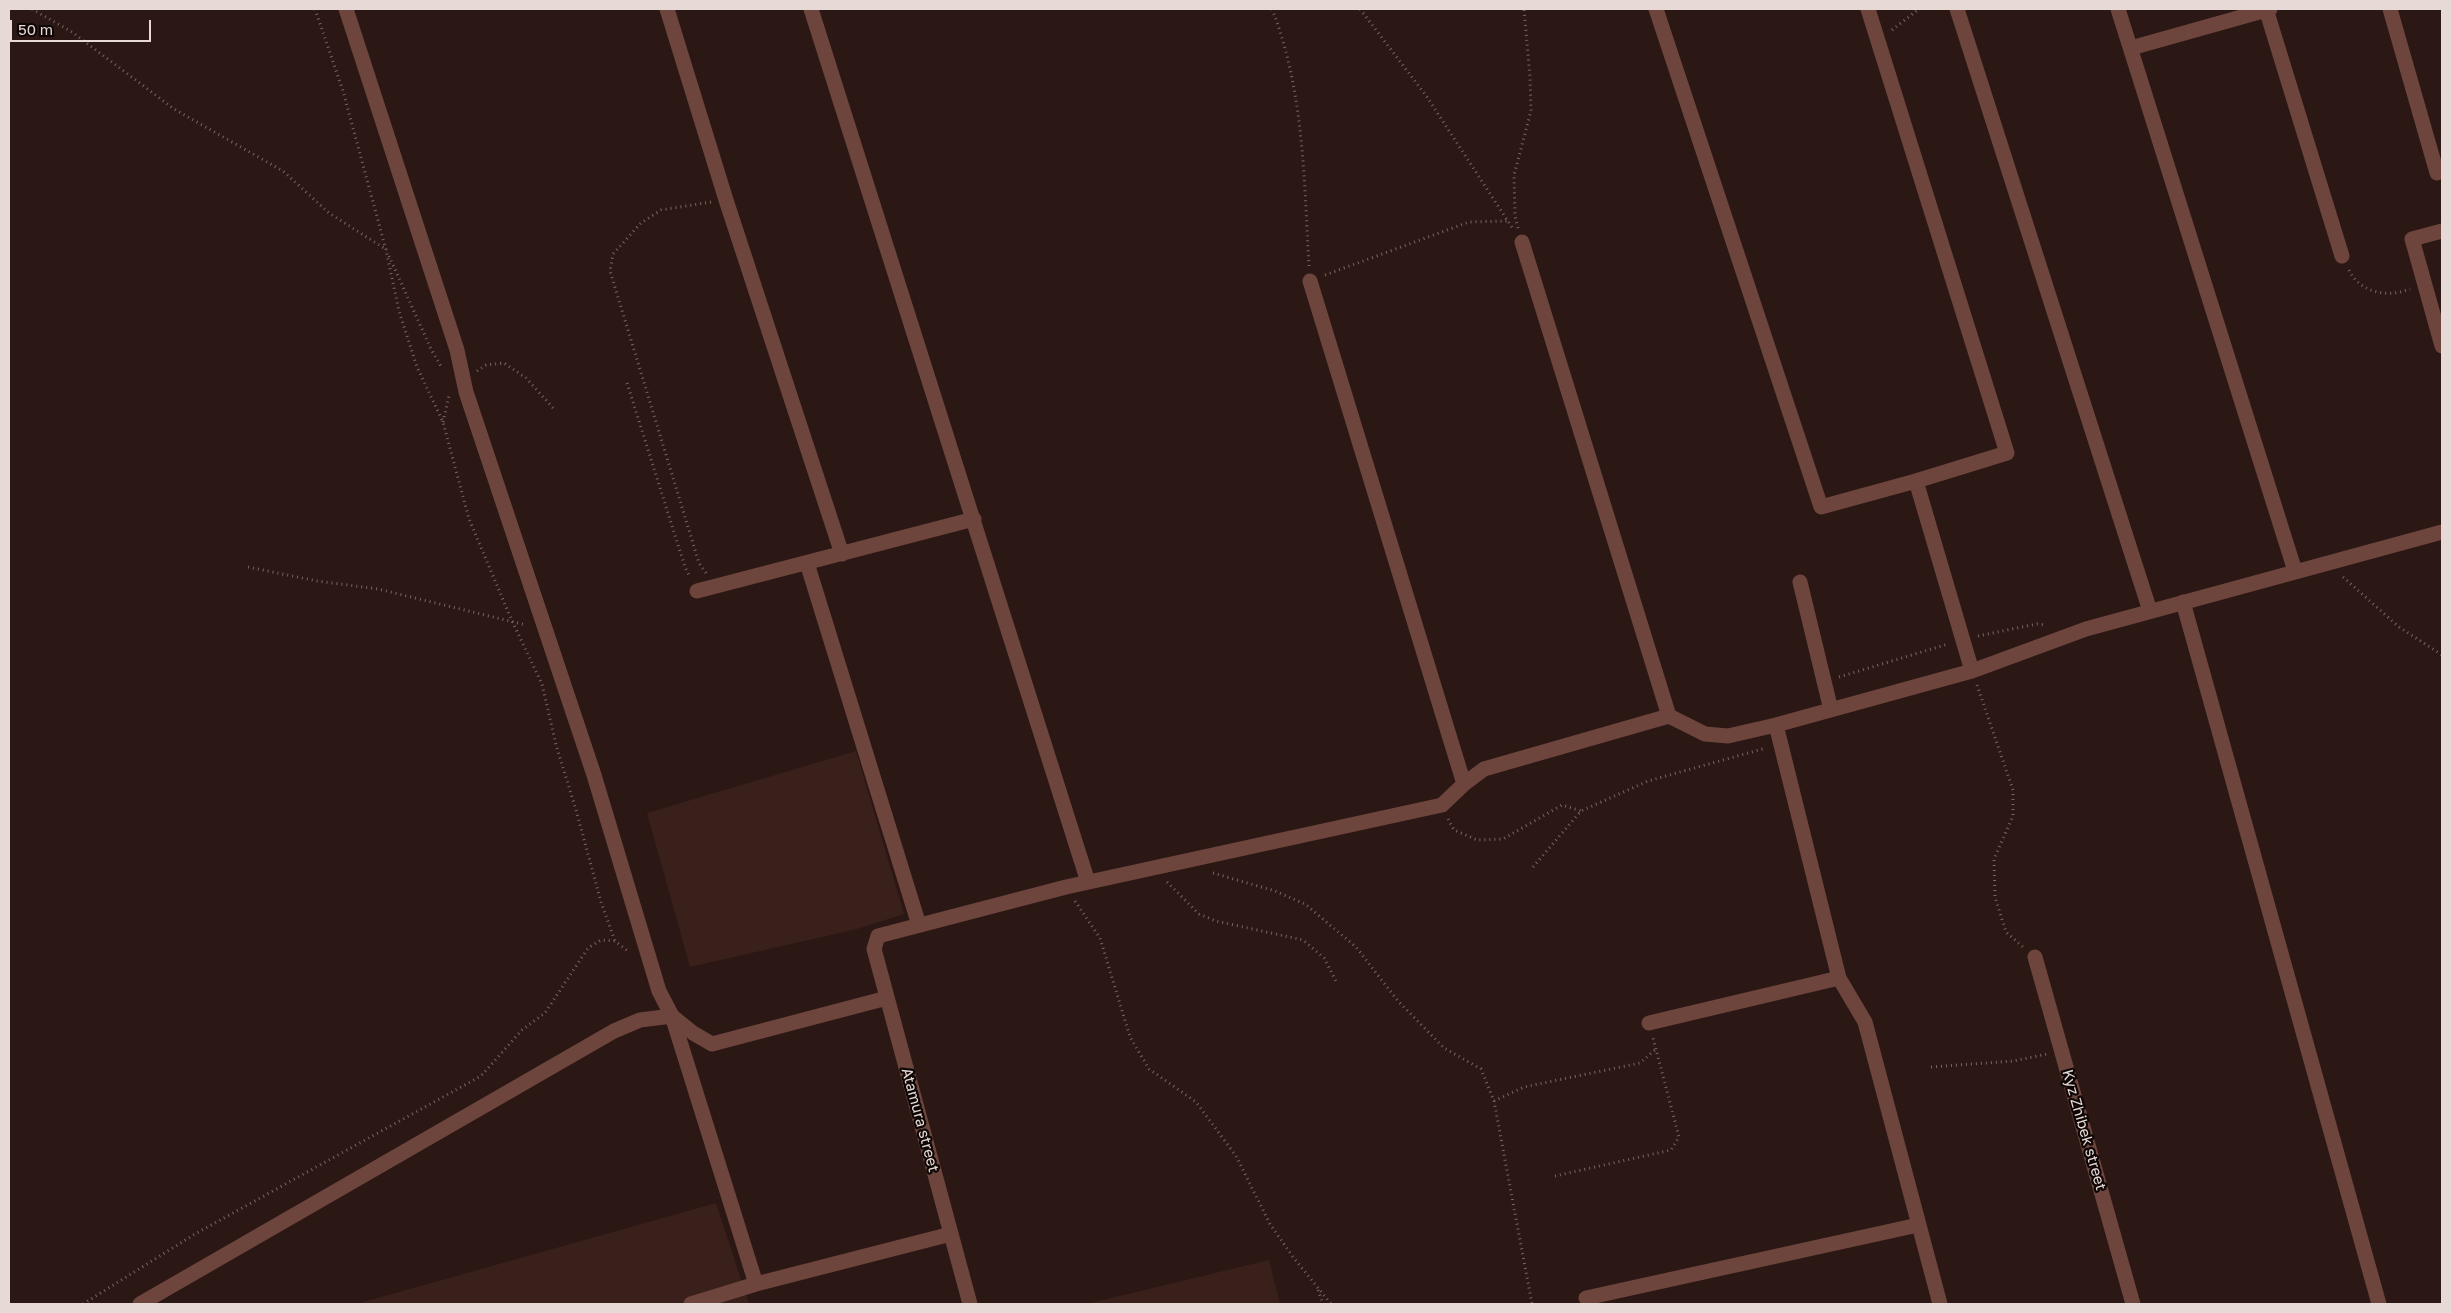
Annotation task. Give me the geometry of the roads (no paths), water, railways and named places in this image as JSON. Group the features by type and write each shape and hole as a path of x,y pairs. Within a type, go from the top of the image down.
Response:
{"street":[{"path":"346,9 454,341 464,379 594,775 659,990 672,1016 756,1284"},
{"path":"667,9 726,200 842,554"},
{"path":"811,9 1088,882"},
{"path":"1656,9 1821,507 2007,454 1868,9"},
{"path":"1957,9 2150,611"},
{"path":"2118,9 2295,571"},
{"path":"2131,48 2267,9 2342,256"},
{"path":"2390,9 2437,173"},
{"path":"2442,231 2412,239 2442,346"},
{"path":"1522,242 1669,716"},
{"path":"1310,281 1464,784"},
{"path":"1916,481 1972,671"},
{"path":"697,591 974,519"},
{"path":"807,563 919,925 1152,867 1442,804 1484,769 1669,716 1705,734 1728,736 1776,725 1972,671 2086,629 2442,532"},
{"path":"1800,582 1831,710"},
{"path":"2183,602 2379,1304"},
{"path":"1776,725 1839,978 1864,1022 1940,1304"},
{"name":"Atamura street","path":"919,925 878,936 874,949 970,1304"},
{"name":"Kyz Zhibek street","path":"2035,957 2133,1304"},
{"path":"1649,1024 1839,978"},
{"path":"140,1304 614,1031 640,1020 672,1016 693,1033 712,1044 887,998"},
{"path":"1586,1298 1918,1225"},
{"path":"692,1304 756,1284 951,1234"}]}
